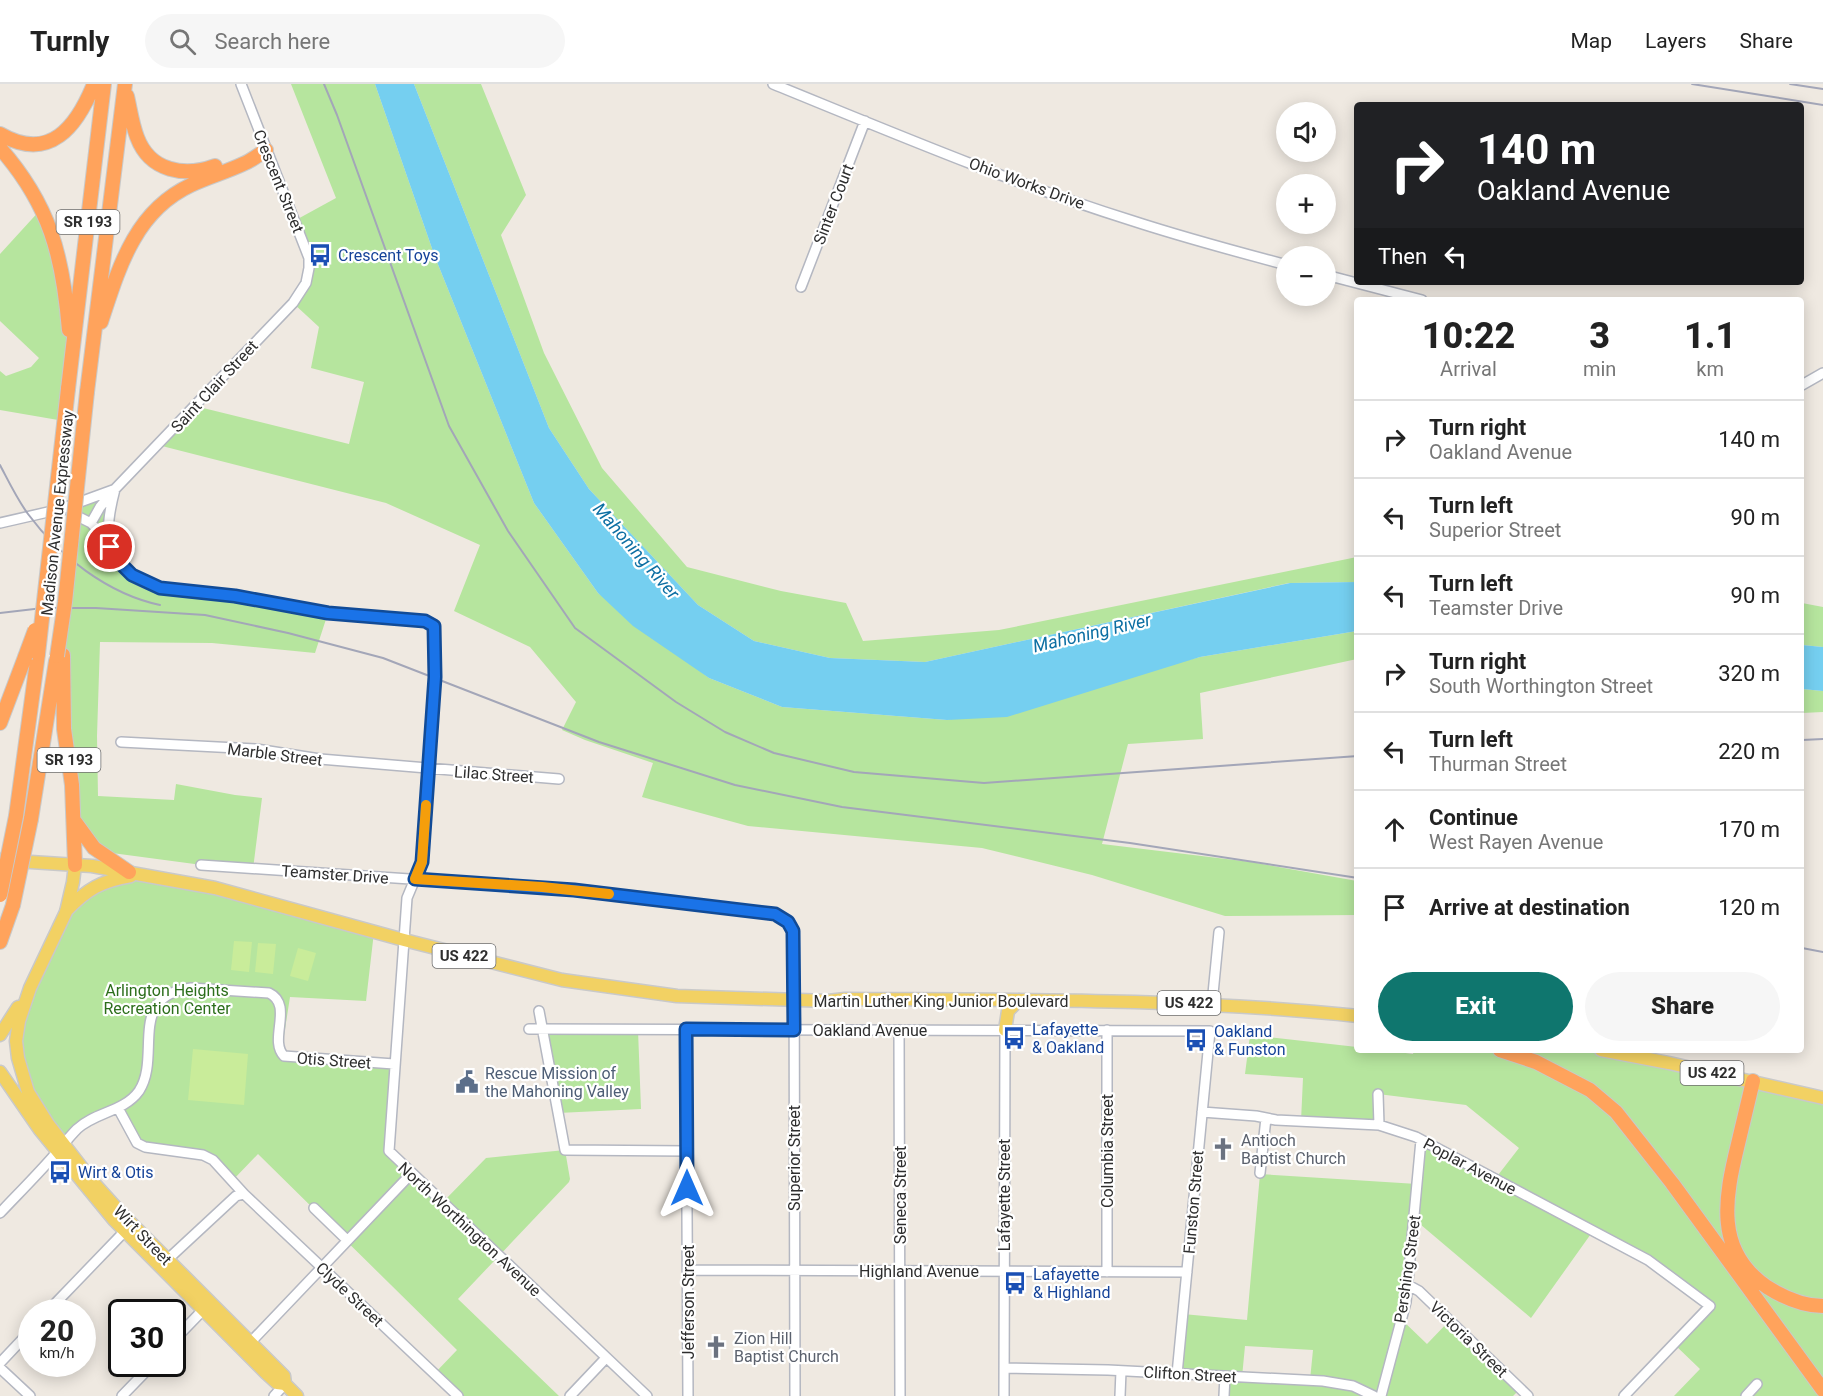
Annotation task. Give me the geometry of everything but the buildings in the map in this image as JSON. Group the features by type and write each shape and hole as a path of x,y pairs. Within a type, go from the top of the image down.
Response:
{"highway":[{"path":"0,134 15,141 33,144 57,137 76,121 94,84"},
{"name":"Madison Avenue Expressway","path":"32,655 43,608 104,84"},
{"path":"125,86 136,137 157,162 166,168 179,172 201,171 266,150"},
{"name":"Madison Avenue Expressway","path":"0,942 13,905 60,656 91,351 125,86"},
{"path":"0,148 17,168 42,208 54,239 64,281 71,361"},
{"path":"91,351 118,268 132,239 148,217 177,192 244,164 266,150"},
{"path":"0,895 16,816 32,655"},
{"name":"SR 193","path":"0,723 32,655"},
{"name":"SR 193","path":"60,656 64,729 75,822 75,865"},
{"path":"75,822 94,848 135,873"},
{"path":"1509,1053 1536,1062 1590,1090 1616,1112 1672,1183 1823,1390"},
{"path":"1753,1081 1728,1190 1727,1220 1732,1242 1744,1264 1761,1283 1793,1300 1823,1306"}],"main road":[{"name":"Martin Luther King Junior Boulevard","path":"0,860 75,865 135,873 215,888 519,971 599,987 685,996 794,1000 1019,1000 1212,1004 1354,1016"},
{"name":"Wirt Street","path":"75,865 66,912 30,988 19,1021 16,1041 21,1076 31,1100 86,1188 124,1231 203,1310 246,1346"},
{"name":"US 422","path":"66,912 85,892 95,886 135,873"},
{"name":"US 422","path":"0,1035 30,988"},
{"path":"1005,1030 1008,1011 1019,1000"},
{"name":"US 422","path":"1616,1053 1823,1098"},
{"name":"Wirt Street","path":"0,1072 27,1114 167,1260 277,1383 285,1384 297,1396"}],"street":[{"name":"Crescent Street","path":"241,84 306,246 309,268 307,280"},
{"name":"Ohio Works Drive","path":"773,84 999,174 1130,220 1276,262"},
{"name":"Sinter Court","path":"801,287 865,122"},
{"path":"1336,278 1354,282"},
{"name":"Saint Clair Street","path":"92,523 100,507 115,489 297,298 307,280"},
{"path":"1364,285 1410,297"},
{"path":"1804,384 1823,373"},
{"name":"Saint Clair Street","path":"0,523 61,509 115,489"},
{"path":"109,542 110,511 115,489"},
{"path":"61,509 92,523 109,542"},
{"name":"North Worthington Avenue","path":"109,542 124,568 148,584 170,590 235,596 328,613 425,621 434,626 435,677 422,862 407,898 389,1151 647,1396"},
{"name":"Marble Street","path":"121,742 256,749 320,759 428,769"},
{"name":"Lilac Street","path":"428,769 559,779"},
{"name":"Teamster Drive","path":"201,865 563,889 775,914 788,922"},
{"name":"Superior Street","path":"788,922 794,937 795,1396"},
{"path":"1212,1004 1219,932"},
{"name":"Otis Street","path":"0,1213 79,1127 132,1099 143,1082 149,1024 154,1009 168,995 181,989 269,993 274,996 280,1006 279,1050 284,1056 394,1064"},
{"path":"539,1011 565,1150 687,1151"},
{"name":"Oakland Avenue","path":"529,1029 1210,1031"},
{"name":"Jefferson Street","path":"686,1029 688,1396"},
{"name":"Seneca Street","path":"899,1030 900,1396"},
{"name":"Lafayette Street","path":"1004,1396 1005,1030"},
{"name":"Columbia Street","path":"1107,1030 1107,1272"},
{"name":"Funston Street","path":"1177,1374 1210,1031"},
{"path":"1378,1094 1379,1125"},
{"name":"Clyde Street","path":"118,1108 137,1143 145,1147 203,1155 213,1160 242,1194 458,1396"},
{"name":"Poplar Avenue","path":"1202,1112 1379,1125 1421,1140 1648,1260 1710,1306 1624,1396"},
{"path":"1260,1173 1266,1118"},
{"name":"Pershing Street","path":"1382,1396 1406,1302 1421,1140"},
{"path":"246,1346 411,1174"},
{"path":"167,1260 236,1196 242,1194"},
{"path":"314,1208 347,1240"},
{"path":"59,1299 124,1231"},
{"name":"Highland Avenue","path":"688,1270 1187,1272"},
{"name":"Victoria Street","path":"1408,1285 1419,1291 1528,1396"},
{"path":"186,1328 203,1310"},
{"path":"0,1363 18,1344"},
{"path":"570,1396 606,1358"},
{"path":"0,1368 30,1396"},
{"name":"Clifton Street","path":"1004,1368 1121,1371 1334,1382 1353,1386 1374,1396"},
{"path":"1120,1396 1121,1371"},
{"path":"1224,1396 1225,1376"},
{"path":"122,1396 140,1377"},
{"path":"274,1396 285,1384"},
{"path":"1746,1396 1757,1384"}],"green space":[{"path":"291,84 375,84 435,257 534,503 598,593 709,678 782,707 947,720 1200,657 1354,631 1354,660 1200,693 1203,739 1128,744 1102,844 1251,862 1354,880 1354,915 1225,916 1092,875 982,848 748,826 642,797 653,763 562,730 576,702 530,647 454,611 480,545 386,503 158,445 195,406 349,444 364,382 311,368 319,327 293,303 309,268 294,221 336,198"},
{"path":"414,84 481,84 526,195 501,235 544,353 602,468 687,567 781,591 846,603 863,641 999,630 1354,558 1354,582 1289,583 925,662 830,658 754,641 698,605 589,489 549,428"},
{"path":"42,208 52,232 71,361 64,421 0,410 0,371 6,376 31,367 39,358 0,321 0,254"},
{"path":"115,489 109,521 117,560 148,584 328,613 315,653 212,643 100,642 98,796 174,800 176,784 262,798 253,869 217,867 97,851 80,830 64,729 65,602 74,514 83,500"},
{"path":"1804,603 1823,607 1823,647 1804,645"},
{"path":"1804,689 1823,691 1823,712 1804,713"},
{"name":"Arlington Heights Recreation Center","path":"140,874 374,932 366,1001 290,997 281,1055 394,1064 389,1151 442,1203 486,1158 565,1150 569,1182 458,1299 559,1396 458,1396 434,1374 457,1350 258,1154 232,1181 213,1160 145,1147 118,1108 79,1127 65,1144 31,1099 17,1031 61,923 85,892"},
{"path":"234,941 252,942 249,972 231,970"},
{"path":"258,943 276,944 273,974 255,972"},
{"path":"298,948 316,953 308,981 290,976"},
{"path":"542,1029 638,1030 641,1109 558,1113"},
{"path":"1250,1035 1354,1047 1354,1053 1615,1053 1823,1098 1823,1382 1630,1121 1589,1095 1620,1123 1822,1396 1674,1396 1700,1369 1674,1344 1710,1306 1648,1260 1593,1231 1531,1318 1414,1219 1401,1319 1427,1344 1450,1320 1520,1389 1513,1396 1224,1396 1225,1376 1177,1374 1183,1314 1247,1320 1260,1174 1417,1184 1421,1140 1495,1179 1519,1148 1466,1105 1378,1094 1379,1125 1301,1121 1303,1078 1245,1074","holes":["1245,1346 1313,1350 1310,1380 1242,1377"]},
{"path":"193,1049 248,1054 244,1105 188,1100"}],"water":[{"name":"Mahoning River","path":"375,84 414,84 549,428 589,489 698,605 754,641 830,658 925,662 1290,583 1354,582 1354,631 1200,657 1007,717 947,720 782,707 709,678 633,626 598,593 534,503 435,257"},
{"path":"1804,645 1823,647 1823,691 1804,689"}],"railway":[{"path":"324,84 449,426 508,531 575,628 676,702 725,732 774,753 854,772 984,783 1354,756"},
{"path":"1692,84 1823,105"},
{"path":"1790,84 1823,89"},
{"path":"0,465 28,514 54,544 86,571 104,582 141,600 160,605"},
{"path":"0,613 43,608 96,608 205,615 288,633 383,658 599,742 735,785 842,807 1130,843 1354,877"},
{"path":"1804,740 1823,739"},
{"path":"1804,948 1823,952"}],"slow traffic":[{"path":"426,805 422,862 415,879 542,887 609,894"}],"place":[{"name":"Crescent Toys","path":"320,255"},
{"name":"Lafayette & Oakland","path":"1014,1038"},
{"name":"Oakland & Funston","path":"1196,1040"},
{"name":"Rescue Mission of the Mahoning Valley","path":"467,1082"},
{"name":"Antioch Baptist Church","path":"1223,1149"},
{"name":"Wirt & Otis","path":"60,1172"},
{"name":"Lafayette & Highland","path":"1015,1283"},
{"name":"Zion Hill Baptist Church","path":"716,1347"}],"route":[{"path":"110,547 117,560 132,575 160,588 235,596 328,613 425,621 434,626 435,677 422,862 415,879 542,887 640,897 775,914 788,922 794,937 794,1030 686,1029 687,1188"}]}
